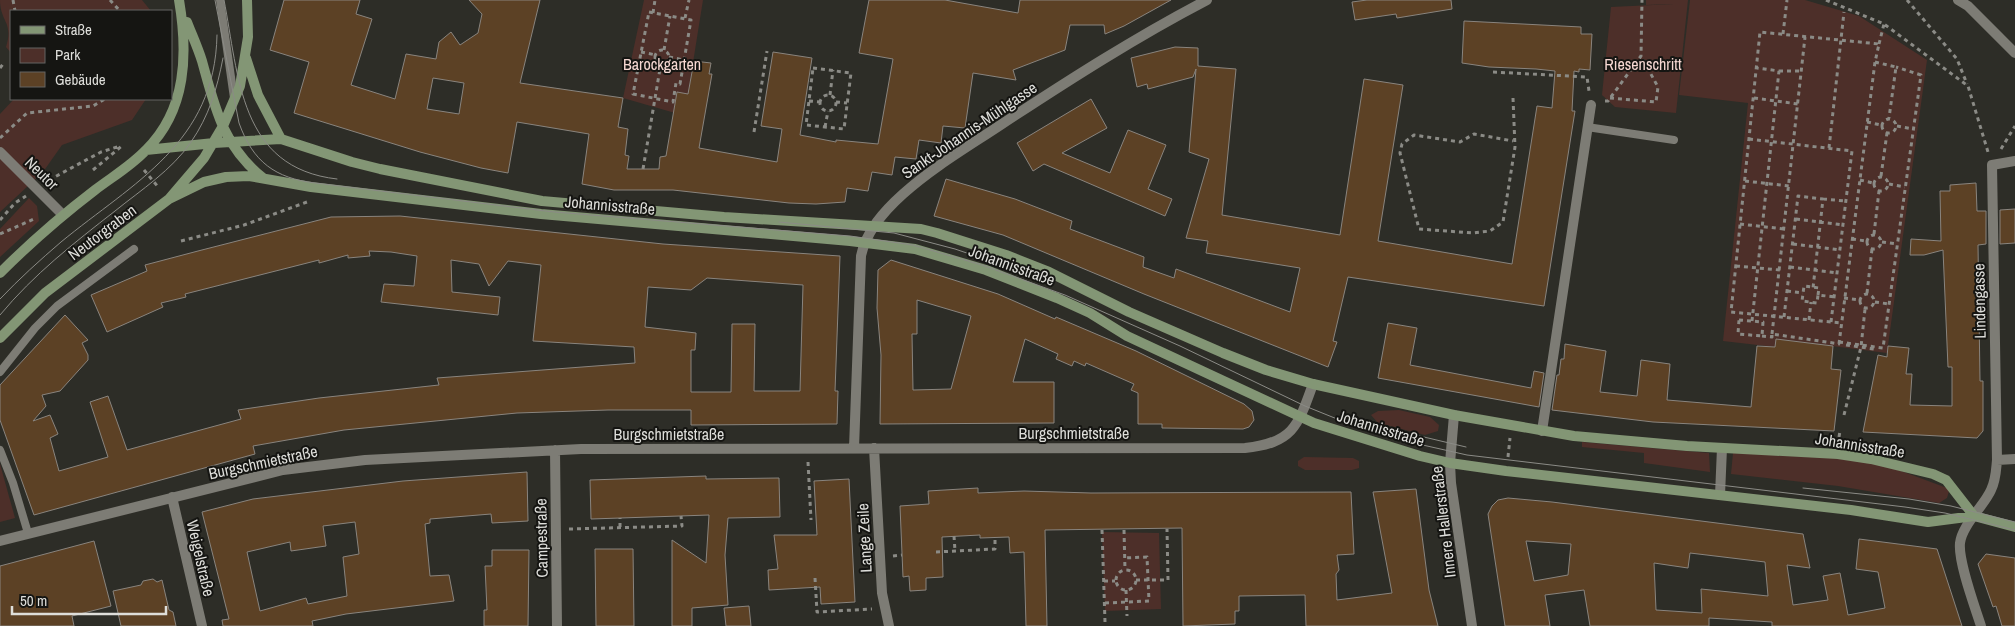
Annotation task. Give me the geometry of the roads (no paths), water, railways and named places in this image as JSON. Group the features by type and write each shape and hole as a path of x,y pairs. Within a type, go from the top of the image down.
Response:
{"main road":[{"name":"Neutorgraben","path":"0,338 45,293 169,199 193,172 214,143 235,100 246,57 249,28 247,0"},
{"path":"180,1 230,142 245,162 263,178"},
{"path":"0,273 63,216 146,150 157,138 169,118 182,77 185,40 180,1"},
{"path":"246,57 261,101 281,139"},
{"name":"Johannisstraße","path":"214,143 281,139 380,169 542,201 715,216 874,226 937,233 1006,255 1049,272 1129,312 1239,360 1313,384 1454,415 1542,431 1629,442 1838,454 1901,465 1933,474 1946,480 1974,516"},
{"path":"146,150 214,143"},
{"name":"Johannisstraße","path":"169,199 193,186 236,176 263,178 311,187 541,214 864,242 915,249 961,262 1057,298 1090,313 1127,336 1300,417 1362,440 1450,463 1870,513 1928,522 1974,516 2015,527"}],"street":[{"name":"Sankt-Johannis-Mühlgasse","path":"854,448 860,277 864,242 874,226 902,195 925,175 1062,85 1162,23 1207,0"},
{"path":"1958,0 1968,6 2015,53"},
{"path":"1542,431 1591,105"},
{"name":"Neutor","path":"0,152 63,216"},
{"name":"Lindengasse","path":"1981,626 1964,566 1960,543 1974,516 1991,491 1995,477 1997,460 1992,164 2015,161"},
{"name":"Burgschmietstraße","path":"0,541 283,470 317,464 365,460 555,450 1245,448 1262,446 1290,433 1300,417 1313,384"},
{"name":"Innere Hallerstraße","path":"1454,415 1450,463 1454,509 1472,626"},
{"name":"Lange Zeile","path":"874,448 882,593 889,626"},
{"path":"1720,496 1722,448"},
{"name":"Campestraße","path":"555,450 557,626"},
{"path":"1997,460 2015,459"},
{"name":"Weigelstraße","path":"172,497 202,626"}],"lane":[{"path":"220,0 235,100"},
{"path":"1587,128 1674,140"},
{"name":"Neutorgraben","path":"0,372 35,328 57,306 134,249"},
{"path":"0,450 13,483 28,533"}],"tram line":[{"path":"215,0 239,123 245,137 251,148 267,166 288,177 301,181 554,212 850,236 913,245 982,265 1065,295 1180,346 1305,406 1347,423 1405,441 1467,455 1905,507 1945,513 2015,530"},
{"path":"224,0 241,87 249,114 262,138 280,157 305,171 337,179"},
{"path":"0,299 61,242 142,179 166,156 186,132 202,104 213,72 217,35"},
{"path":"0,315 55,260 175,162 191,142 207,112 218,81 223,58"},
{"path":"779,222 894,233 955,249 1002,265"},
{"path":"1386,428 1466,447"},
{"path":"1803,488 1909,499 1951,506 2015,522"}],"park label":[{"name":"Barockgarten","path":"662,64"},
{"name":"Riesenschritt","path":"1643,64"}]}
